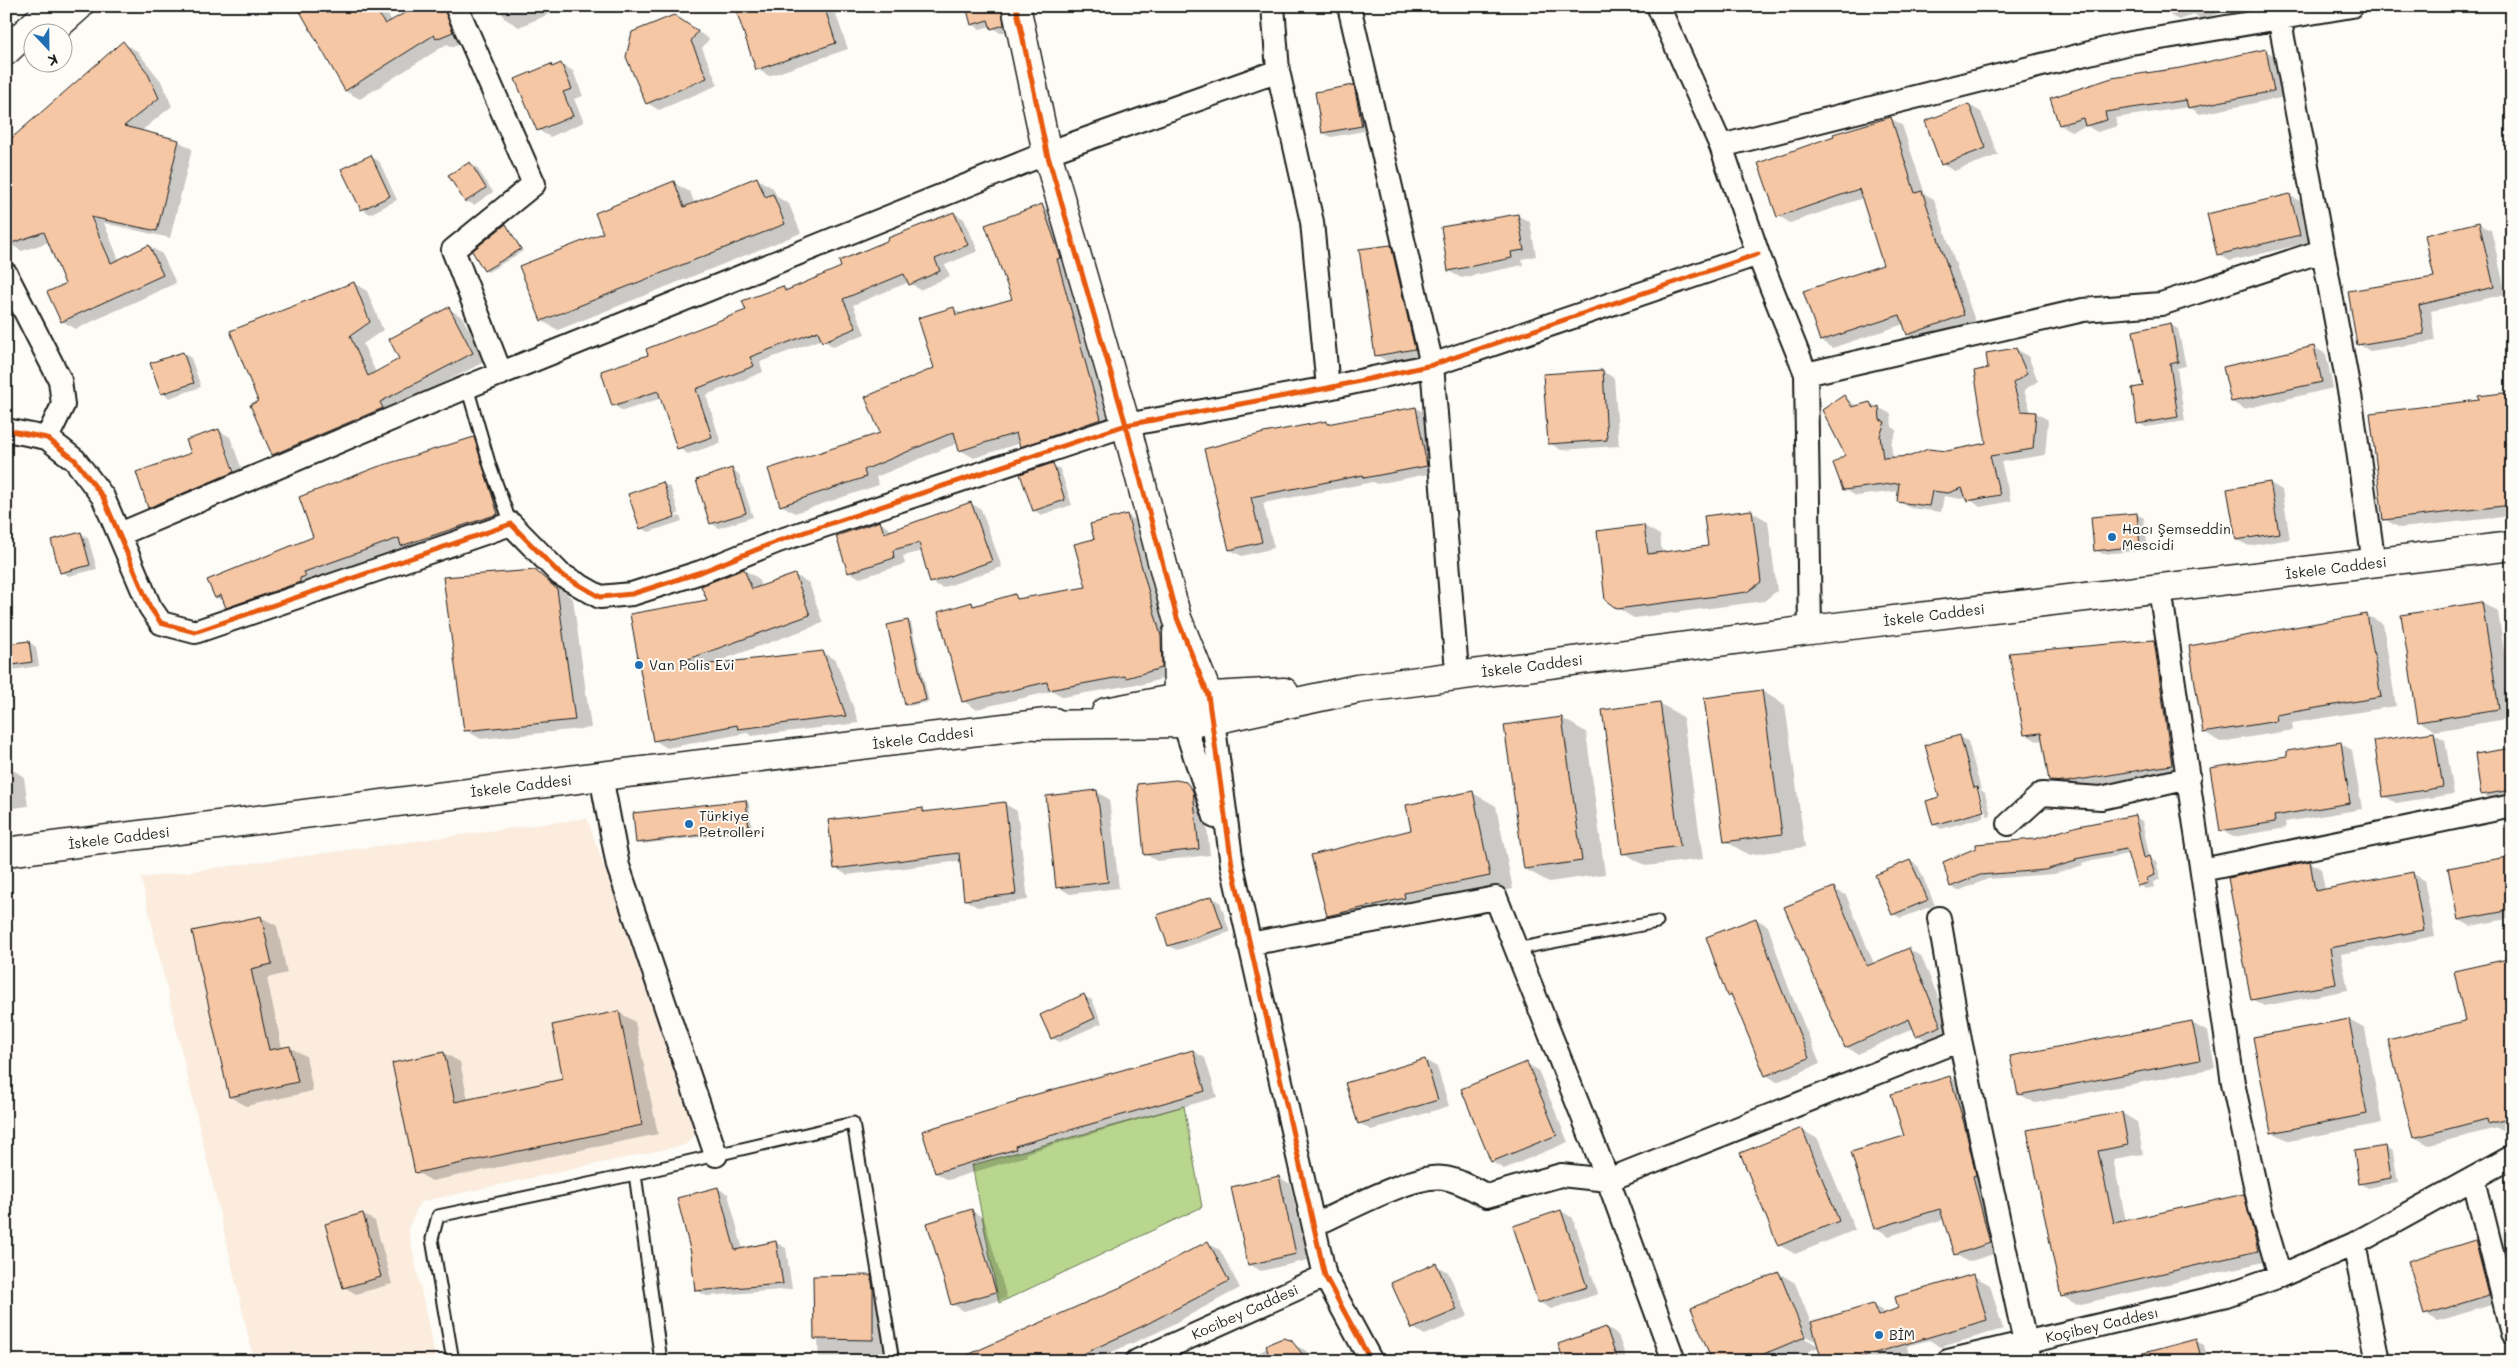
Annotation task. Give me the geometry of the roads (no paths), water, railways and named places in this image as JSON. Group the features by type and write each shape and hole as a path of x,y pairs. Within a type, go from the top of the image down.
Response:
{"main road":[{"path":"6,51 54,6"},
{"path":"61,22 79,6"},
{"path":"1016,6 1047,153 1126,425 1177,618 1210,707"},
{"path":"6,72 22,57"},
{"name":"İskele Caddesi","path":"6,852 601,776 1036,725 1181,711 1810,630 2512,546"},
{"path":"1177,618 1181,711"}],"street":[{"path":"456,6 534,184 453,250 501,374"},
{"path":"1273,6 1278,71 1312,222 1328,388"},
{"path":"1349,6 1432,365 1456,659"},
{"path":"1658,6 1721,146 1758,254 1806,374 1810,630"},
{"path":"1721,146 2126,44 2279,13 2352,6"},
{"path":"2279,13 2351,401 2374,564"},
{"path":"120,534 467,387 1047,153 1278,71"},
{"path":"1806,374 2083,310 2160,304 2322,251"},
{"path":"6,430 47,438 75,460 103,497 150,606 161,623 194,632 511,524 560,574 600,597 632,594 701,572 778,541 1126,425 1328,388 1432,365 1758,254"},
{"path":"6,274 60,380 62,404 47,438"},
{"path":"2160,589 2233,1083 2260,1208 2280,1276"},
{"path":"1210,707 1232,865 1325,1276 1371,1361"},
{"path":"1181,711 1232,865"},
{"path":"601,776 618,866 716,1155"},
{"path":"2009,824 2042,794 2101,798 2189,778"},
{"path":"2202,870 2512,806"},
{"path":"1249,944 1496,898 1608,1180 1674,1361"},
{"path":"1939,918 1960,1040 2027,1352"},
{"path":"1314,1225 1414,1181 1444,1178 1468,1186 1487,1196 1561,1175 1608,1180 1960,1040"},
{"name":"Koçibey Caddesı","path":"1948,1361 2027,1352 2226,1295 2280,1276 2354,1244 2474,1180 2512,1157"},
{"path":"2474,1180 2512,1333"},
{"path":"2354,1244 2378,1361"},
{"name":"Kocibey Caddesi","path":"1137,1361 1325,1276"}],"lane":[{"path":"467,387 511,524"},
{"path":"1516,949 1657,922"},
{"path":"453,1361 432,1239 438,1216 635,1174 853,1123 894,1361"},
{"path":"635,1174 661,1361"}],"place":[{"name":"Hacı Şemseddin Mescidi","path":"2112,537"},
{"name":"Van Polis Evi","path":"639,665"},
{"name":"Türkiye Petrolleri","path":"689,824"},
{"name":"BİM","path":"1879,1335"}]}
